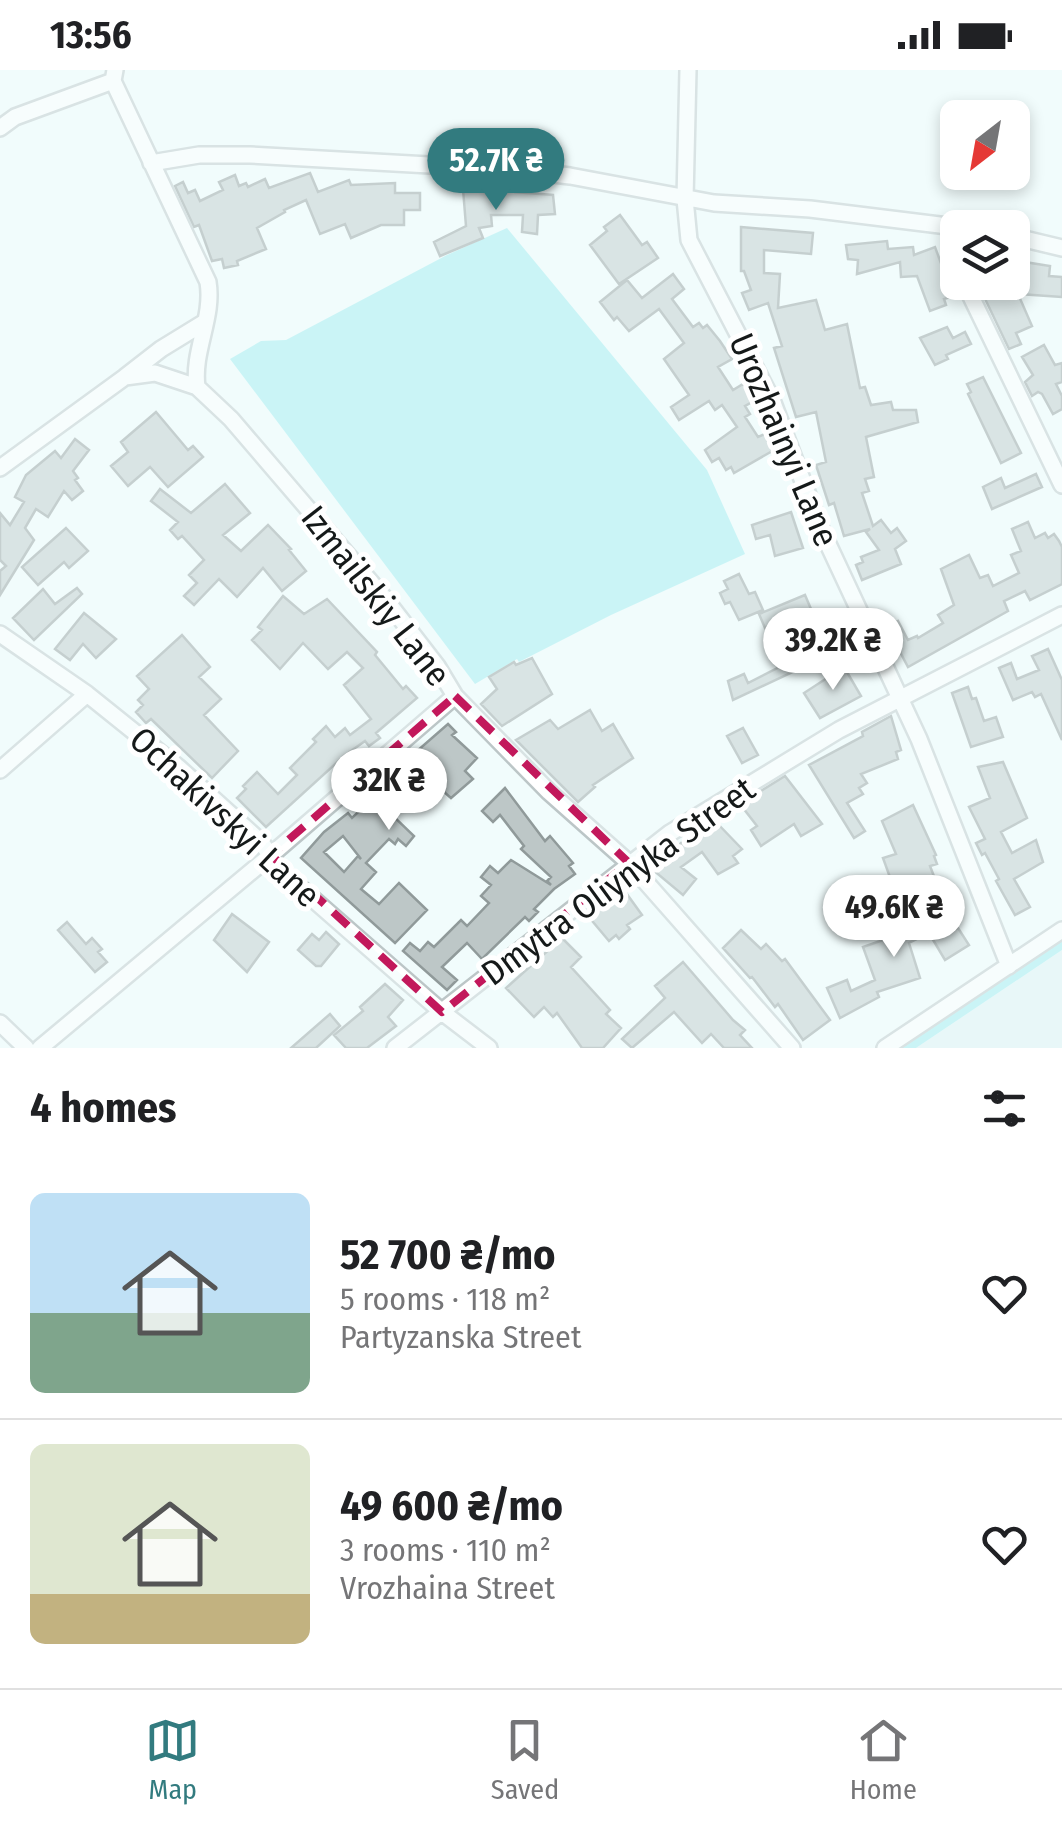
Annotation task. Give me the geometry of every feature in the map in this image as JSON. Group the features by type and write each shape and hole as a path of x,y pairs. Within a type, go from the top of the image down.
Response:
{"street":[{"name":"Urozhainyi Lane","path":"688,70 686,226 696,257 748,348 772,400 822,529 925,753 1009,966"},
{"path":"0,128 14,117 114,75 210,294 196,387 155,374 126,376"},
{"path":"151,163 199,155 250,155 518,170 685,199 940,224"},
{"path":"1030,240 1062,248"},
{"path":"973,300 1062,485"},
{"path":"0,468 161,349 205,322"},
{"name":"Izmailskiy Lane","path":"196,387 231,418 386,600 455,696 549,792 629,863 792,1048"},
{"name":"Dmytra Oliynyka Street","path":"395,1048 670,833 770,769 1062,615"},
{"name":"Ochakivskyi Lane","path":"0,634 86,694 178,767 261,842 281,871 442,1012 490,1048"},
{"path":"0,770 86,694"},
{"path":"40,1048 455,696"},
{"path":"885,1048 1062,930"},
{"path":"0,1023 26,1048"}],"highlighted area":[{"path":"455,696 629,863 442,1012 271,855"}],"shaded area":[{"path":"507,228 707,470 745,554 519,662 517,659 475,684 230,359 261,341 286,340 447,255"},
{"path":"1062,936 1062,950 916,1048 896,1048"},
{"path":"1062,950 1062,1048 916,1048"}],"building":[{"path":"310,173 318,192 349,180 351,185 395,183 395,193 420,193 420,210 404,210 404,225 381,225 351,238 345,224 320,234 306,200 257,228 266,249 237,261 238,265 224,268 222,259 212,261 199,225 194,227 175,186 183,182 188,193 195,190 200,201 223,190 219,182 235,175 239,186 246,183 248,187 265,179 269,188"},
{"path":"514,186 515,192 553,195 555,214 538,215 537,234 522,232 523,215 491,215 492,226 479,228 483,238 440,256 434,242 466,226 463,189"},
{"path":"620,215 642,245 647,242 658,258 619,284 590,245"},
{"path":"741,227 813,233 811,254 764,250 764,273 780,274 778,308 816,300 825,330 847,324 860,388 865,387 871,405 891,402 893,410 916,410 918,422 866,437 874,477 865,479 869,491 862,493 873,526 881,520 891,533 897,528 906,541 895,549 901,564 862,580 856,565 863,562 861,557 879,550 866,532 870,529 844,536 834,503 829,505 816,465 826,462 816,412 796,417 774,348 782,346 768,303 749,310 742,293 751,290 741,271"},
{"path":"887,241 888,249 913,247 914,255 935,247 940,261 940,300 946,305 930,311 917,276 901,277 900,262 857,274 858,260 848,259 846,245"},
{"path":"1030,263 1050,266 1049,276 1062,277 1062,297 1030,295"},
{"path":"673,274 684,289 672,299 693,327 699,323 703,328 707,325 720,341 732,359 718,367 733,390 743,384 754,401 745,406 750,414 745,417 758,437 765,434 774,450 734,473 731,467 726,470 719,458 712,462 705,450 737,427 722,405 715,410 709,401 679,420 671,407 689,395 664,359 684,343 659,309 629,331 600,302 627,280 642,298"},
{"path":"986,300 1021,300 1032,326 1016,333 1021,344 1009,349"},
{"path":"947,327 953,338 965,332 971,344 946,355 948,359 935,365 920,338"},
{"path":"1044,345 1055,365 1062,363 1062,382 1056,384 1062,396 1062,409 1053,414 1042,394 1032,396 1025,382 1033,375 1022,357"},
{"path":"983,377 1021,453 1001,463 968,394 971,392 967,384"},
{"path":"156,412 188,450 193,446 203,457 168,487 150,467 128,486 111,466 128,452 121,442"},
{"path":"75,439 89,450 73,471 83,491 72,500 64,491 48,517 36,509 25,528 34,540 0,595 0,571 6,566 0,560 0,513 10,525 24,502 15,497 26,475 55,451 61,458"},
{"path":"1036,474 1042,487 992,509 983,487 1001,478 1005,488"},
{"path":"225,484 250,513 223,535 241,551 268,525 306,571 282,591 263,568 237,597 219,579 194,605 184,596 197,583 189,575 204,560 182,536 178,539 170,530 178,522 151,501 160,489 191,513"},
{"path":"791,512 803,548 775,556 770,535 756,539 752,525"},
{"path":"1028,522 1035,538 1054,534 1059,541 1062,584 1030,600 1025,591 1004,601 1008,611 908,667 887,627 898,621 908,640 943,623 938,615 954,605 941,569 969,555 980,578 988,575 993,586 1019,573 1011,555 1021,551 1012,529"},
{"path":"66,528 88,551 69,568 64,562 38,585 22,567"},
{"path":"739,574 749,594 755,592 763,610 739,620 720,593 728,589 724,581"},
{"path":"77,588 82,594 34,640 13,618 43,589 55,604"},
{"path":"805,595 814,616 823,612 840,640 809,656 812,663 733,700 728,681 744,674 748,683 795,659 777,622 765,628 759,614"},
{"path":"283,596 304,614 327,599 377,652 375,655 403,689 406,686 417,698 376,733 380,738 369,746 365,741 344,756 266,827 237,798 246,789 243,786 257,772 278,794 297,775 290,768 326,726 335,737 345,728 350,735 371,719 344,685 363,668 347,652 328,669 303,643 280,669 252,640"},
{"path":"84,613 116,639 96,658 83,644 70,660 55,649"},
{"path":"182,635 210,667 199,677 221,699 204,715 238,751 212,778 151,719 146,723 136,712 143,705 138,700 149,689 137,676"},
{"path":"1048,649 1062,680 1062,740 1041,694 1035,697 1032,692 1013,700 999,668 1011,663 1017,679 1039,670 1032,656"},
{"path":"532,658 552,694 502,726 481,704 497,689 489,677 514,662 516,665"},
{"path":"844,667 861,696 820,718 804,693"},
{"path":"968,687 984,721 996,717 1003,737 971,747 952,693"},
{"path":"590,710 602,731 613,724 633,758 593,785 578,802 516,740 550,720 558,729"},
{"path":"891,716 901,750 896,752 898,759 861,774 867,783 859,788 863,794 847,803 865,831 854,838 809,765"},
{"path":"448,724 456,732 452,735 477,758 465,771 473,779 451,798 443,791 428,806 413,792 392,815 414,836 406,846 398,839 395,844 389,839 366,863 376,872 361,889 379,904 399,883 427,910 395,943 301,858 348,813 352,818 374,797 381,804 402,781 393,772","holes":["343,836 361,859 358,856 344,872 324,852"]},
{"path":"743,728 758,755 742,763 727,736"},
{"path":"1003,762 1027,818 1001,832 1012,853 1036,840 1043,862 1014,879 1030,907 1015,915 985,853 982,855 976,843 985,839 969,807 990,798 978,767"},
{"path":"785,776 822,824 801,836 794,824 761,846 751,830 757,826 740,804"},
{"path":"505,788 545,841 550,836 573,863 569,866 575,874 534,909 538,912 529,921 525,917 482,959 467,943 442,967 457,980 447,990 403,951 410,943 420,951 428,942 434,947 461,920 467,926 489,903 481,896 491,885 481,877 490,866 498,873 511,860 551,885 547,881 551,877 521,849 524,846 500,815 493,822 482,811"},
{"path":"913,805 936,855 937,864 930,866 940,892 952,886 957,896 923,911 919,898 900,905 883,858 896,854 882,821"},
{"path":"716,822 742,849 733,856 738,863 718,874 702,852 681,867 696,879 683,895 653,870 681,843"},
{"path":"624,890 642,915 627,925 630,929 619,939 616,935 609,941 588,916"},
{"path":"899,913 906,929 935,914 946,935 958,928 969,945 945,960 929,933 909,943 920,978 877,992 879,997 840,1018 827,988 847,980 851,991 875,980 863,947 886,939 878,922"},
{"path":"232,914 269,942 247,972 214,940"},
{"path":"67,922 86,944 92,938 102,949 98,952 107,962 95,972 58,930"},
{"path":"741,930 761,949 766,944 782,961 785,959 830,1020 803,1040 778,1004 775,1007 723,948"},
{"path":"326,932 339,944 321,966 316,966 298,950 312,934 319,940"},
{"path":"562,938 581,957 571,967 621,1028 603,1048 582,1048 557,1013 553,1017 544,1007 534,1017 506,988"},
{"path":"683,962 745,1030 740,1035 752,1048 724,1048 711,1034 702,1043 674,1012 632,1048 622,1039 665,998 655,986"},
{"path":"385,984 403,1000 388,1017 396,1026 367,1048 346,1048 334,1035 363,1011 360,1007"},
{"path":"330,1014 340,1026 316,1048 291,1048"}]}
